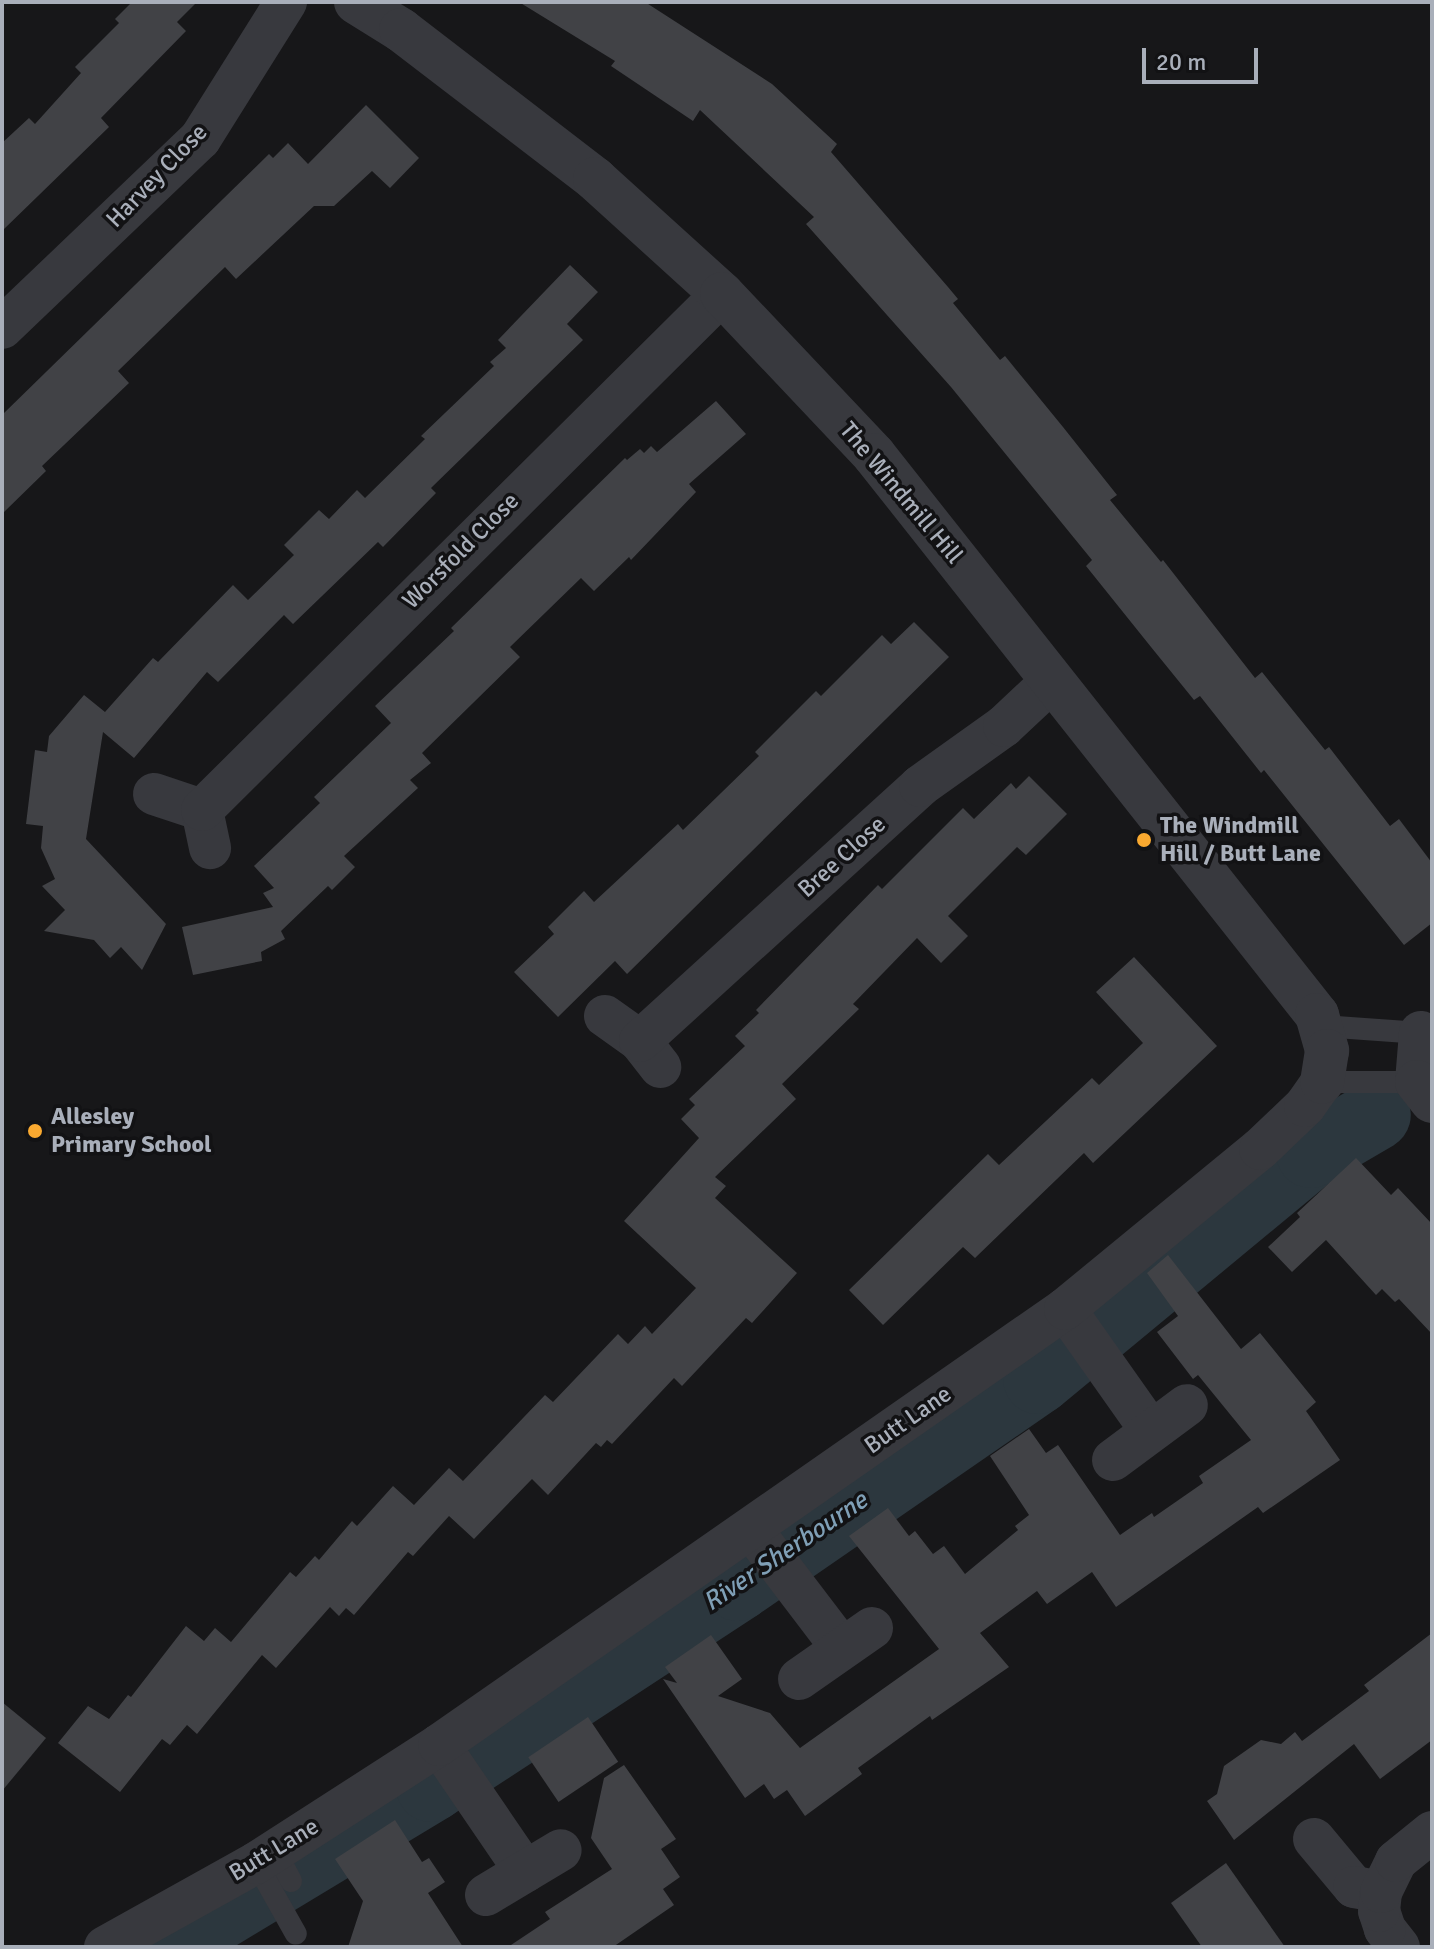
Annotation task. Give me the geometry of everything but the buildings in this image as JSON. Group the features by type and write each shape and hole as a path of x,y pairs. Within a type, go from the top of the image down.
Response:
{"street":[{"name":"Harvey Close","path":"2,328 200,139 286,2"},
{"name":"The Windmill Hill","path":"356,2 401,30 595,179 722,294 874,455 1308,1002 1322,1026 1327,1051 1322,1082"},
{"name":"Worsfold Close","path":"154,794 206,829 722,294"},
{"name":"Bree Close","path":"605,1016 650,1054 920,786 1004,726 1052,681"},
{"path":"1424,1092 1426,1024"},
{"name":"Butt Lane","path":"105,1947 274,1873 452,1764 768,1552 1080,1328 1305,1106 1322,1082"},
{"path":"1080,1328 1151,1431"},
{"path":"1113,1460 1187,1405"},
{"path":"768,1552 857,1638 799,1679"},
{"path":"452,1764 525,1871"},
{"path":"1399,1947 1385,1929 1379,1911 1381,1892 1396,1861 1432,1832"},
{"path":"1314,1839 1354,1887 1381,1892"},
{"path":"486,1895 561,1850"}],"lane":[{"path":"1322,1026 1426,1024"},
{"path":"1322,1082 1424,1092"},
{"path":"274,1873 296,1934"}],"waterway":[{"name":"River Sherbourne","path":"166,1947 431,1787 738,1586 1038,1379 1311,1153 1376,1115"}],"place":[{"name":"The Windmill Hill / Butt Lane","path":"1144,840"},
{"name":"Allesley Primary School","path":"35,1131"}]}
